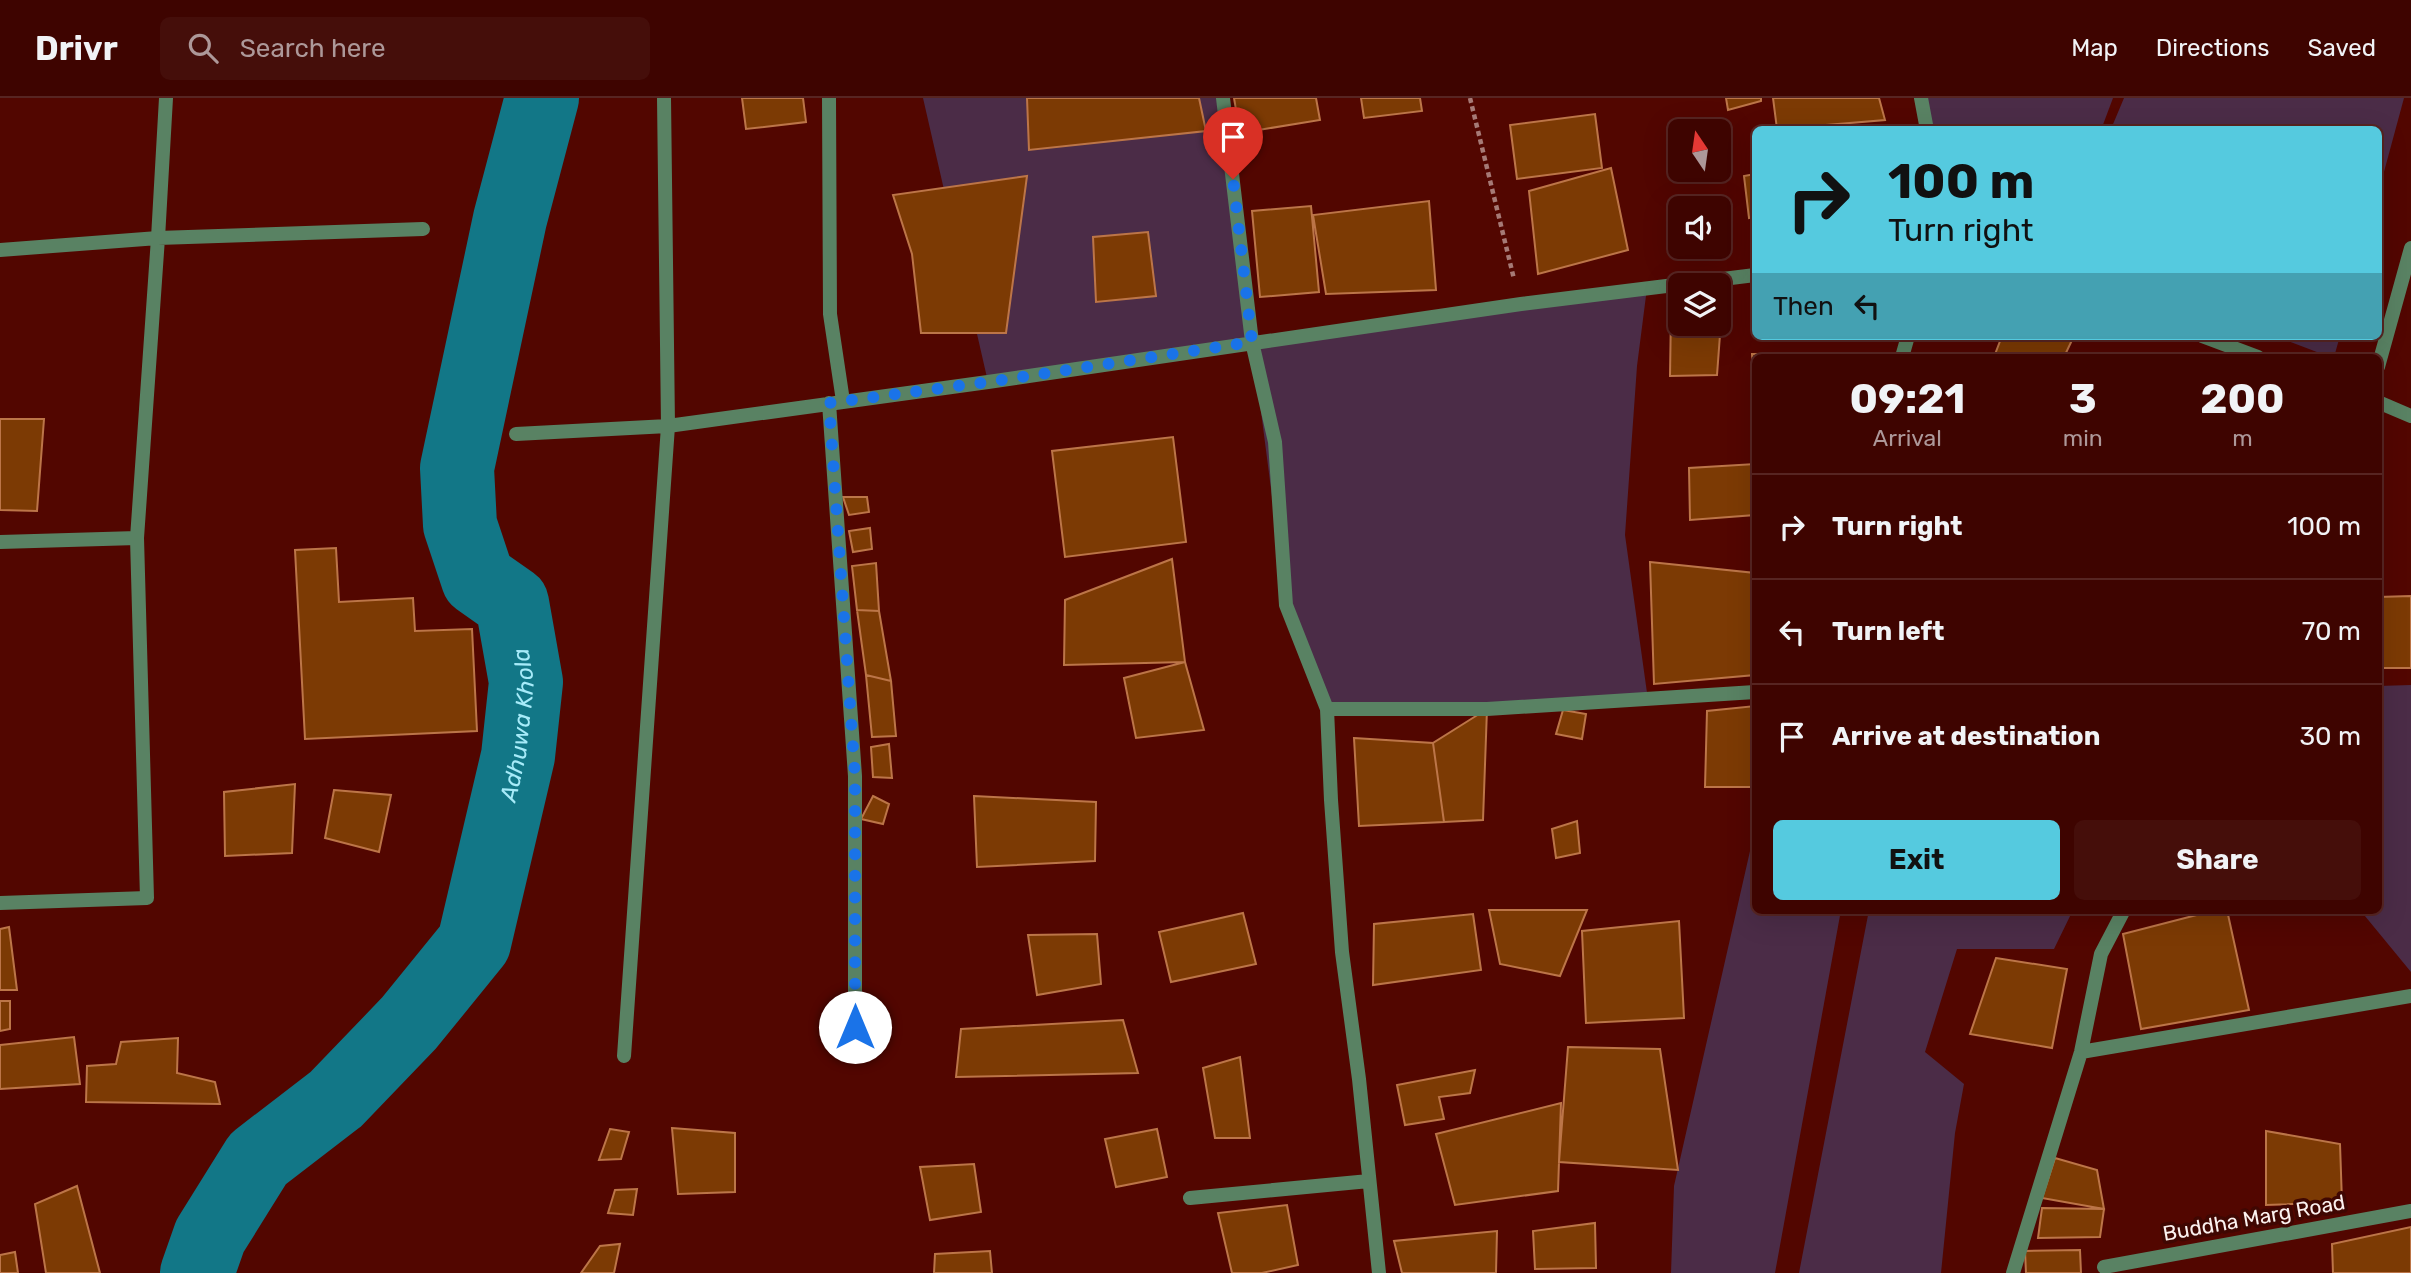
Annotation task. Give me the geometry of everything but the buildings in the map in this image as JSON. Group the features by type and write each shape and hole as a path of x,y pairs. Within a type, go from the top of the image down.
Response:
{"street":[{"path":"0,903 147,898 137,538 166,98"},
{"path":"624,1056 668,426 664,98"},
{"path":"829,98 830,314 855,776 855,1027"},
{"path":"1223,98 1252,342 1275,442 1286,605 1327,709 1342,952 1359,1079 1379,1273"},
{"path":"1921,98 1926,126"},
{"path":"0,250 158,238 423,229"},
{"path":"2382,354 2411,248"},
{"path":"516,434 668,426 1521,304 1752,275"},
{"path":"2213,340 2250,354"},
{"path":"2382,404 2411,416"},
{"path":"0,542 137,538"},
{"path":"1327,709 1487,709 1752,692"},
{"path":"2013,1273 2081,1052 2101,954 2122,914"},
{"path":"2081,1052 2411,996"},
{"path":"1190,1198 1369,1181"},
{"name":"Buddha Marg Road","path":"2104,1267 2411,1211"}],"path":[{"path":"1470,98 1521,304"}],"shaded area":[{"path":"923,98 1223,98 1252,342 988,382"},
{"path":"1922,98 2113,98 2102,126 1927,126"},
{"path":"2124,98 2404,98 2382,179 2382,126 2112,126"},
{"path":"1647,288 1637,366 1625,535 1648,700 1327,709 1286,605 1252,342"},
{"path":"2285,340 2339,340 2335,354 2322,354"},
{"path":"2411,685 2411,972 2363,914 2382,914 2382,686"},
{"path":"1752,842 1752,914 1840,914 1775,1273 1671,1273 1674,1186"},
{"path":"1868,914 2071,914 2054,949 1957,949 1925,1052 1964,1084 1955,1133 1941,1273 1799,1273"}],"waterway":[{"name":"Adhuwa Khola","path":"197,1273 210,1236 258,1159 336,1099 409,1023 474,943 518,756 526,682 512,603 478,579 460,525 457,468 510,219 542,98"}],"route":[{"path":"855,1027 855,776 829,403 1252,342 1233,179"}]}
